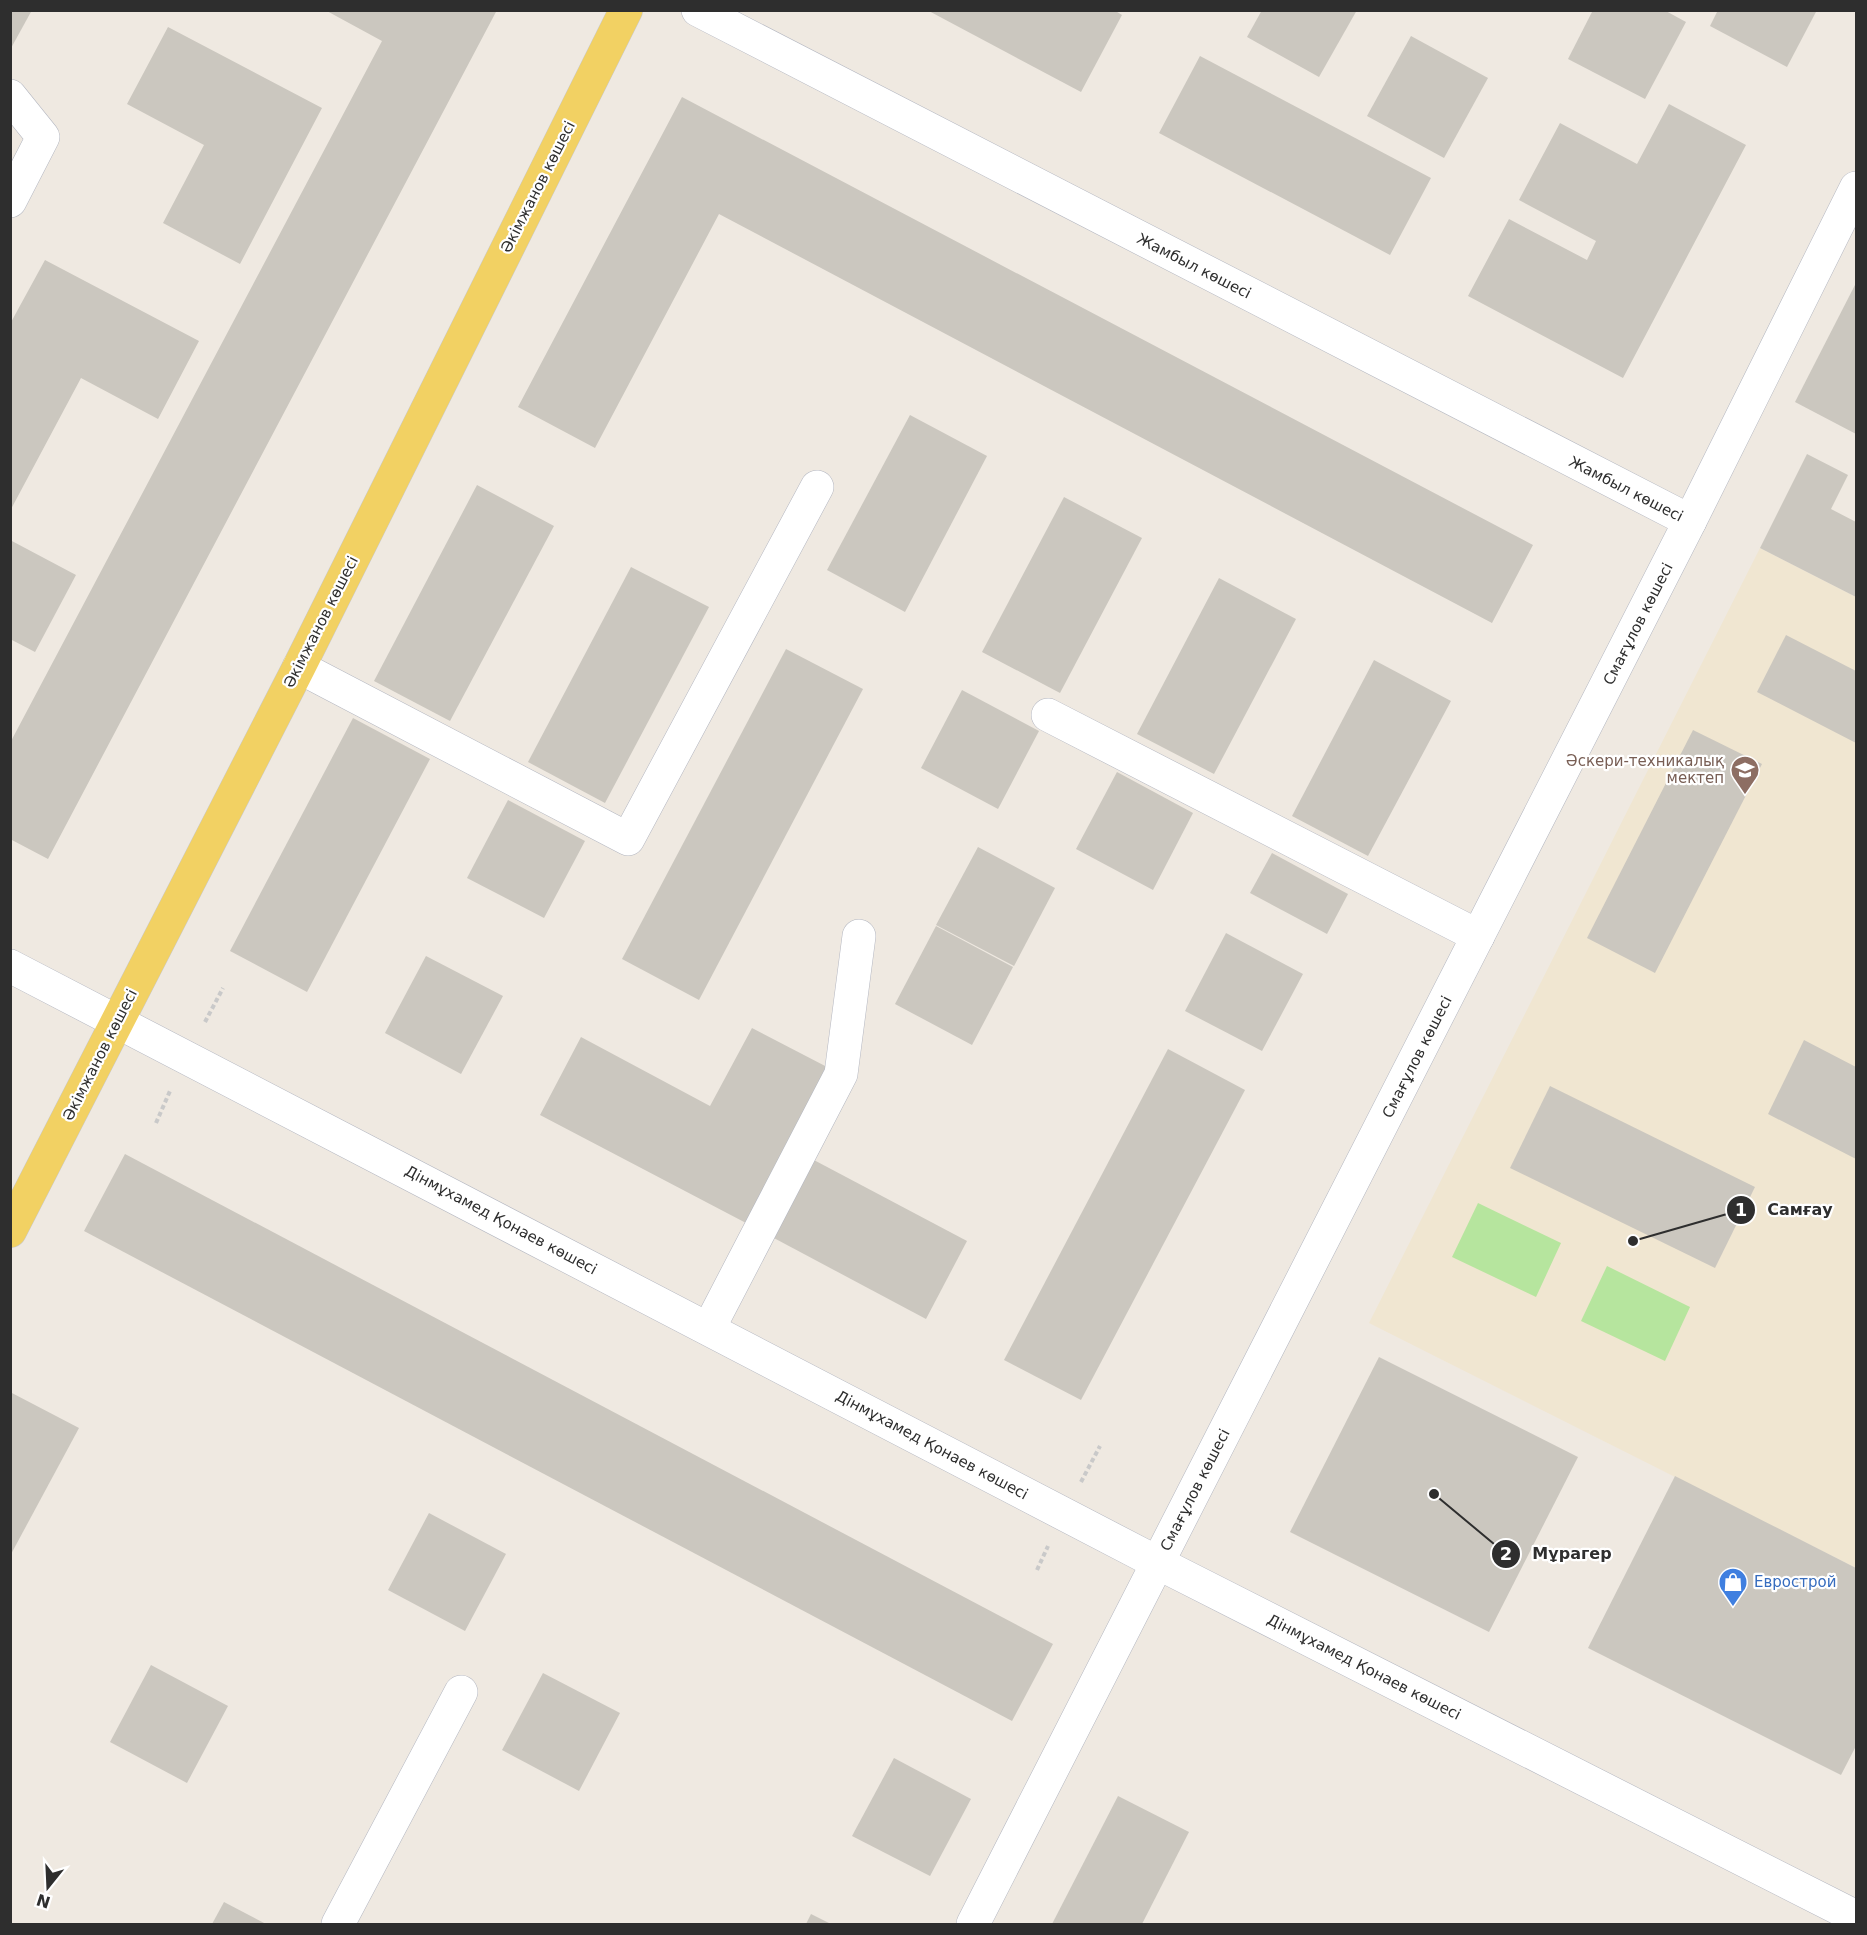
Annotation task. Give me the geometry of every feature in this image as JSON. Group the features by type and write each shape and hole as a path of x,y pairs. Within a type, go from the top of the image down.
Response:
{"main road":[{"name":"Әкімжанов көшесі","path":"10,1231 299,667 627,10"}],"street":[{"name":"Жамбыл көшесі","path":"698,10 1690,521"},
{"path":"10,96 43,137 10,201"},
{"name":"Смағұлов көшесі","path":"973,1924 1690,521 1857,188"},
{"path":"299,667 628,839 817,487"},
{"path":"1048,715 1478,936"},
{"path":"709,1328 841,1074 859,936"},
{"name":"Дінмұхамед Қонаев көшесі","path":"10,966 1158,1563 1857,1917"},
{"path":"338,1924 461,1692"}],"path":[{"path":"205,1022 223,988"},
{"path":"156,1123 175,1081"},
{"path":"1077,1488 1100,1446"},
{"path":"1037,1570 1051,1541"}],"shaded area":[{"path":"1760,548 1856,597 1856,1568 1369,1323"}],"green space":[{"path":"1478,1203 1561,1243 1536,1297 1452,1257"},
{"path":"1607,1266 1690,1307 1665,1361 1581,1321"}],"building":[{"path":"10,10 32,10 10,50"},
{"path":"325,10 497,10 48,859 10,839 10,743 382,41"},
{"path":"927,10 1114,10 1122,15 1081,92"},
{"path":"1262,10 1357,10 1319,77 1247,37"},
{"path":"1593,10 1664,10 1686,22 1645,99 1568,59"},
{"path":"1718,10 1817,10 1787,67 1710,26"},
{"path":"168,27 322,108 240,264 163,223 204,145 127,104"},
{"path":"1411,36 1488,78 1444,158 1367,116"},
{"path":"1200,56 1431,178 1390,255 1159,133"},
{"path":"682,97 1533,545 1492,623 719,214 595,448 518,407"},
{"path":"1669,104 1746,145 1623,378 1468,296 1509,219 1587,260 1596,241 1519,200 1560,123 1637,164"},
{"path":"45,260 199,341 158,419 81,378 10,511 10,324"},
{"path":"1856,283 1856,434 1795,402"},
{"path":"910,415 987,456 905,612 827,570"},
{"path":"1807,454 1848,475 1831,509 1856,522 1856,597 1760,548"},
{"path":"477,485 554,526 450,721 374,681"},
{"path":"1064,497 1142,538 1060,693 982,652"},
{"path":"10,540 76,575 35,652 10,639"},
{"path":"631,567 709,607 605,803 528,762"},
{"path":"1219,578 1296,619 1214,774 1137,734"},
{"path":"1786,635 1856,671 1856,743 1757,692"},
{"path":"786,649 863,689 699,1000 622,959"},
{"path":"1374,660 1451,701 1368,856 1292,816"},
{"path":"962,690 1039,731 998,809 921,768"},
{"path":"353,718 430,759 307,992 230,951"},
{"path":"1693,730 1762,764 1655,973 1587,938"},
{"path":"1117,772 1193,813 1153,890 1076,849"},
{"path":"508,800 585,841 544,918 467,878"},
{"path":"978,847 1055,888 1014,966 936,925"},
{"path":"1272,853 1348,894 1327,934 1250,893"},
{"path":"936,926 1013,967 972,1045 895,1004"},
{"path":"1226,933 1303,974 1262,1051 1185,1011"},
{"path":"426,956 503,996 461,1074 385,1033"},
{"path":"752,1028 829,1068 746,1223 540,1115 581,1037 710,1106"},
{"path":"1804,1040 1856,1067 1856,1159 1768,1114"},
{"path":"1168,1049 1245,1090 1081,1400 1004,1360"},
{"path":"1550,1086 1755,1187 1715,1268 1510,1168"},
{"path":"125,1154 1053,1644 1012,1721 84,1231"},
{"path":"812,1159 967,1241 926,1319 772,1237"},
{"path":"1379,1357 1578,1457 1489,1632 1290,1532"},
{"path":"10,1392 79,1428 10,1556"},
{"name":"Еврострой","path":"1675,1476 1856,1568 1856,1746 1841,1775 1588,1648"},
{"path":"429,1513 506,1554 465,1631 388,1590"},
{"path":"151,1665 228,1706 187,1783 110,1742"},
{"path":"543,1673 620,1713 579,1791 502,1750"},
{"path":"894,1758 971,1799 930,1876 852,1836"},
{"path":"1118,1796 1189,1832 1142,1924 1052,1924"},
{"path":"224,1902 266,1924 212,1924"},
{"path":"811,1914 831,1924 806,1924"}],"place":[{"name":"Әскери-техникалық мектеп","path":"1745,796"},
{"name":"Самғау","path":"1633,1241"},
{"name":"Мұрагер","path":"1434,1494"},
{"name":"Еврострой","path":"1733,1608"}]}
